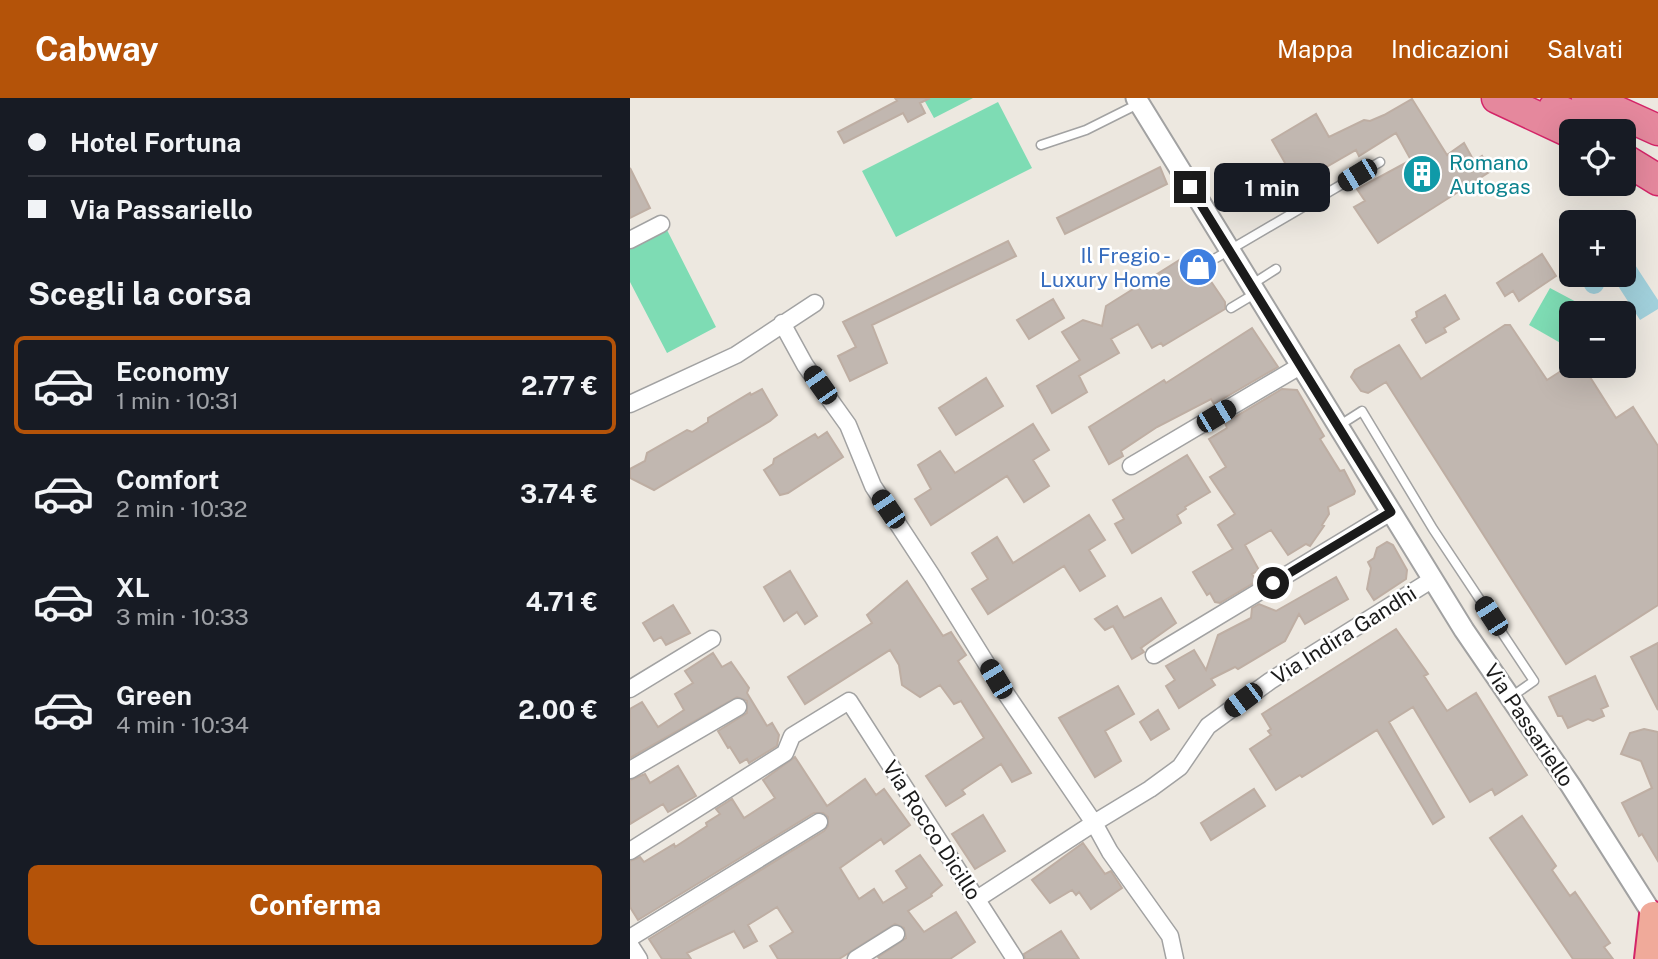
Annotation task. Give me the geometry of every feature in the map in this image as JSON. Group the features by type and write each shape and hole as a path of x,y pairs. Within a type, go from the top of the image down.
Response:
{"highway":[{"path":"1497,98 1559,127"},
{"path":"1531,98 1577,119"},
{"path":"1590,98 1658,125"},
{"path":"1590,98 1658,130"},
{"path":"1636,146 1658,156"},
{"path":"1636,166 1658,180"},
{"path":"1648,959 1656,919"}],"street":[{"name":"Via Passariello","path":"1137,101 1222,253 1254,289 1464,631 1571,786 1656,919"},
{"path":"630,240 661,224"},
{"path":"630,404 736,355 815,303"},
{"path":"782,323 805,365 848,425 873,486 996,679 1094,823 1110,852 1170,936 1175,959"},
{"path":"1131,466 1300,366"},
{"path":"1154,655 1391,512"},
{"name":"Via Indira Gandhi","path":"977,899 1180,767 1208,726 1270,681 1433,579"},
{"path":"630,689 712,639"},
{"name":"Via Rocco Dicillo","path":"630,851 785,753 792,736 849,701 1015,959"},
{"path":"630,770 738,707"},
{"path":"630,938 819,822"},
{"path":"856,959 896,934"},
{"path":"630,945 639,959"}],"lane":[{"path":"1041,145 1086,130 1137,101"},
{"path":"1222,253 1380,162"},
{"path":"1231,308 1276,269"},
{"path":"1339,425 1362,411 1433,529 1534,681 1511,697"}],"green space":[{"path":"923,98 973,98 934,118"},
{"path":"998,102 1032,168 896,237 862,171"},
{"path":"666,228 716,327 667,353 630,282 630,247"},
{"path":"1550,288 1574,301 1559,301 1559,342 1529,325"}],"water":[{"path":"1636,266 1658,300 1658,309 1640,320 1636,314 1636,301 1628,301 1619,287 1636,287"},
{"path":"1585,287 1603,287 1594,294"}],"building":[{"path":"895,98 930,98 920,103 925,113 908,122 903,113 844,143 838,132 897,101"},
{"name":"Romano Autogas","path":"1412,99 1447,155 1464,143 1474,161 1482,156 1491,171 1378,243 1354,207 1365,201 1357,189 1411,160 1396,133 1359,156 1356,150 1297,184 1272,140 1316,114 1329,137 1364,120 1370,121 1384,115"},
{"path":"1160,167 1167,184 1065,234 1057,218"},
{"path":"630,168 650,208 630,218"},
{"path":"1008,241 1016,256 872,325 887,363 850,381 838,356 856,347 843,322"},
{"path":"1542,254 1556,276 1519,301 1513,291 1505,296 1497,283"},
{"path":"1186,256 1203,284 1210,280 1225,302 1225,309 1163,346 1161,343 1152,348 1138,324 1111,339 1119,353 1079,376 1087,392 1052,413 1037,386 1080,360 1062,332 1083,320 1102,326 1106,306"},
{"path":"1445,295 1459,319 1444,328 1446,332 1426,343 1412,320 1417,317 1416,312"},
{"path":"1053,299 1064,318 1029,339 1017,320"},
{"path":"1505,325 1510,325 1547,380 1559,372 1559,378 1591,378 1616,418 1633,407 1658,446 1658,605 1566,664 1386,382 1368,393 1361,391 1351,377 1355,370 1399,345 1421,379"},
{"path":"1252,328 1278,367 1214,404 1211,399 1157,427 1121,451 1123,456 1109,464 1089,427 1164,380 1166,383"},
{"path":"986,378 1003,406 956,435 939,408"},
{"path":"762,389 777,415 770,421 654,490 630,478 630,469 645,461 647,453 687,430 692,432 708,422 708,418 750,393 751,395"},
{"path":"1282,389 1297,390 1324,436 1320,439 1340,471 1344,470 1355,491 1328,507 1329,514 1322,525 1324,526 1310,546 1306,544 1288,555 1271,530 1245,545 1259,570 1252,574 1257,581 1220,603 1215,602 1210,593 1207,595 1193,572 1233,549 1218,525 1235,514 1210,477 1226,467 1209,439 1227,428 1225,423"},
{"path":"1033,424 1049,450 1033,460 1049,486 1024,502 1007,476 931,525 915,499 931,489 918,465 940,451 955,473"},
{"path":"827,432 843,457 788,493 780,495 764,470 773,464 774,459 815,434 818,438"},
{"path":"1187,455 1210,492 1177,515 1181,523 1132,553 1115,524 1124,519 1113,500"},
{"path":"1089,515 1105,540 1089,550 1105,576 1080,591 1064,566 988,614 972,589 988,579 972,553 997,537 1013,563"},
{"path":"1387,542 1393,545 1407,570 1406,579 1374,600 1367,589 1371,568 1368,562 1374,558 1377,548"},
{"path":"790,571 817,616 805,624 797,612 784,621 764,587"},
{"path":"1336,577 1348,599 1305,624 1299,614 1285,641 1238,669 1235,667 1211,679 1215,685 1179,708 1166,686 1175,680 1166,666 1194,650 1206,670 1218,635 1251,618 1252,608 1259,604 1276,611"},
{"path":"907,581 943,636 951,632 966,655 958,661 1031,773 1012,782 1001,764 962,790 965,794 946,806 926,776 984,738 961,701 954,704 940,685 920,697 902,685 899,665 890,650 805,704 788,677 872,623 867,615"},
{"path":"1161,598 1176,623 1141,648 1144,652 1132,659 1113,626 1105,630 1095,619 1117,606 1124,618"},
{"path":"673,605 690,633 666,645 661,637 654,641 643,623"},
{"path":"1396,629 1428,674 1424,676 1447,711 1476,693 1527,775 1495,795 1492,789 1470,802 1413,707 1389,722 1444,817 1433,824 1377,730 1302,777 1300,775 1276,790 1250,749 1271,735 1268,731 1271,729 1262,714"},
{"path":"1658,643 1658,710 1631,657"},
{"path":"713,653 722,667 731,662 749,688 747,693 767,726 772,723 779,735 777,746 749,763 747,759 740,763 718,731 747,713 747,701 737,697 630,758 630,709 642,702 658,727 684,710 675,694 693,683 685,671"},
{"path":"1595,676 1608,706 1601,709 1604,716 1593,721 1588,719 1568,728 1562,716 1558,716 1549,697"},
{"path":"1118,686 1134,714 1105,731 1121,761 1095,777 1059,718"},
{"path":"1158,710 1169,729 1151,740 1140,722"},
{"path":"1644,729 1658,732 1658,861 1642,834 1639,836 1622,803 1652,788 1641,761 1621,754 1630,733"},
{"path":"795,757 827,806 865,779 876,795 884,789 910,825 884,844 881,839 840,868 859,899 874,889 883,903 907,888 896,871 920,855 942,885 932,896 908,911 924,932 956,912 975,942 950,959 880,959 878,957 906,938 904,928 895,924 839,959 778,959 770,946 793,932 777,907 748,925 757,941 744,948 734,931 687,953 691,959 662,959 649,939 824,831 828,826 828,817 823,813 814,813 638,920 630,907 630,861 640,857 644,862 674,844 675,847 707,826 706,823 720,814 716,809 732,799 744,818 775,798 763,780"},
{"path":"678,766 696,796 668,812 663,804 630,824 630,780 645,774 650,783"},
{"path":"1254,789 1265,806 1211,840 1201,823"},
{"path":"983,815 1005,851 975,869 952,834"},
{"path":"1522,816 1556,866 1552,870 1570,896 1575,892 1610,943 1604,947 1613,959 1573,959 1490,838"},
{"path":"1083,843 1105,874 1111,871 1122,888 1091,909 1079,892 1076,895 1072,890 1050,903 1032,880"},
{"path":"1061,931 1079,959 1025,959 1024,954"}],"place":[{"name":"Romano Autogas","path":"1422,174"},
{"name":"Il Fregio - Luxury Home","path":"1198,267"}],"route":[{"path":"1190,187 1391,512 1273,583"}]}
